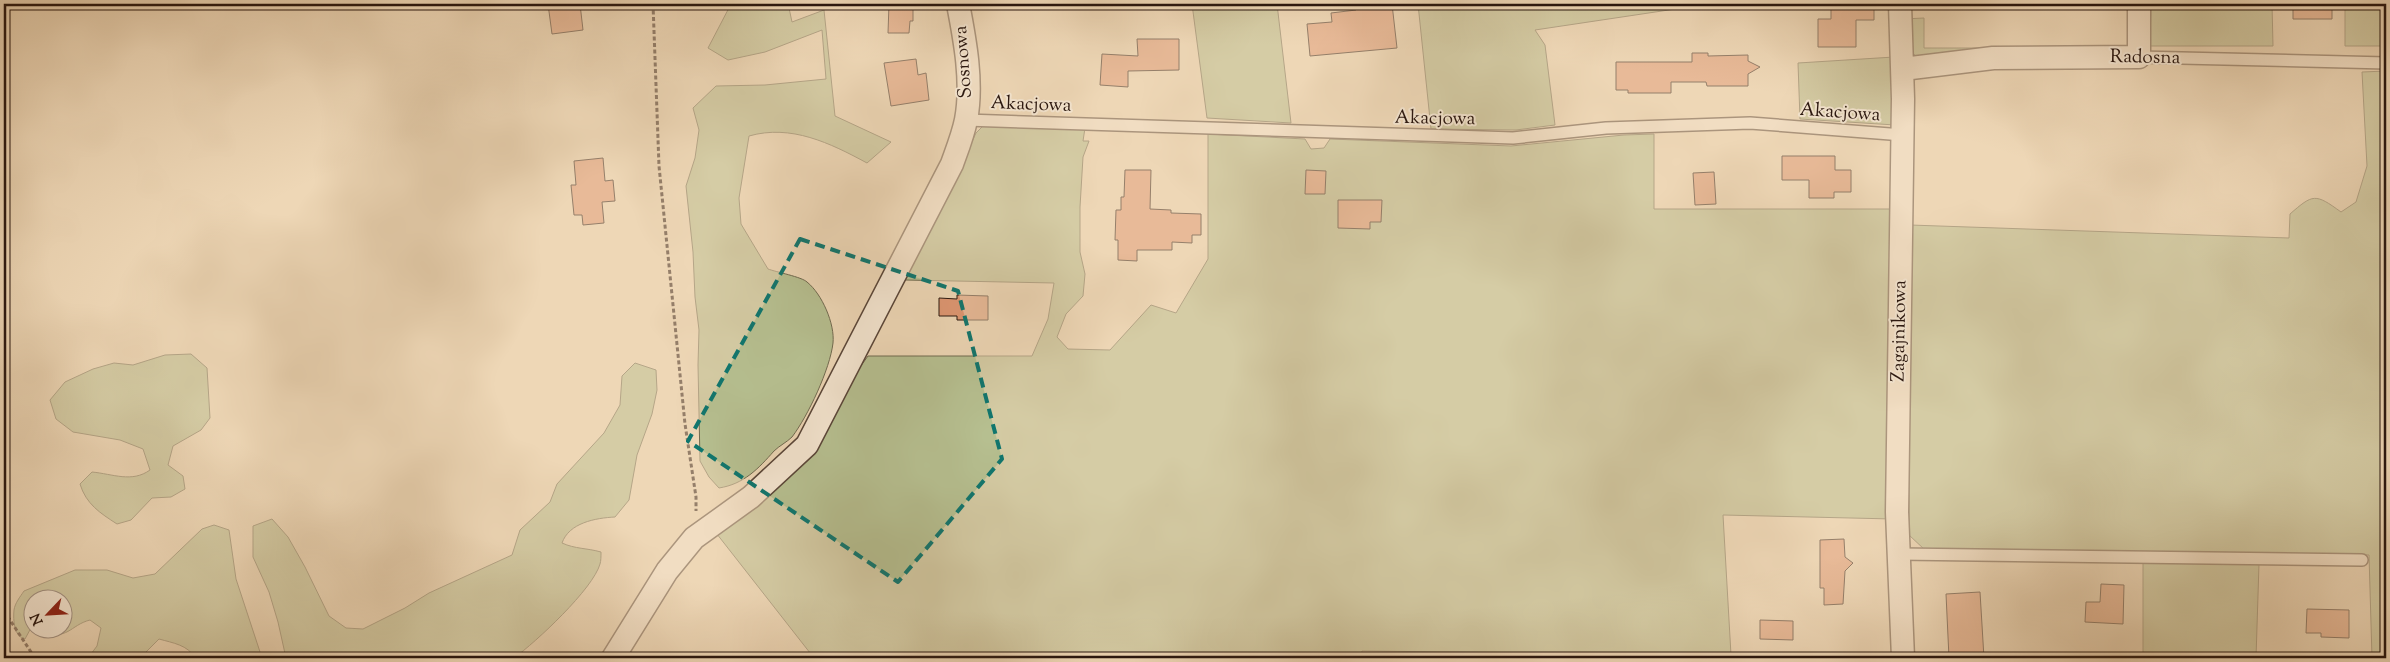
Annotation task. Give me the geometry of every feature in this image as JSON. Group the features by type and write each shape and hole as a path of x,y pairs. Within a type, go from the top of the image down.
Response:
{"street":[{"name":"Sosnowa","path":"613,658 667,571 694,538 751,498 807,444 952,164 966,120 967,82 964,35 958,4"},
{"name":"Zagajnikowa","path":"1900,4 1899,33 1903,69 1903,135 1897,512 1903,658"},
{"path":"2139,4 2139,56"},
{"name":"Radosna","path":"1903,69 1993,58 2139,56"}],"lane":[{"name":"Radosna","path":"2139,56 2386,63"},
{"name":"Akacjowa","path":"966,120 1513,138 1615,127 1750,123 1903,135"},
{"path":"1899,554 2362,560"}],"path":[{"path":"653,4 659,166 685,424 696,497 694,538"},
{"path":"4,611 35,658"}],"highlighted area":[{"path":"800,239 958,291 1002,459 898,582 688,441"}],"green space":[{"path":"731,4 790,4 792,22 824,10 835,116 891,142 867,163 839,149 795,134 780,132 749,136 739,198 741,224 768,269 795,276 813,287 830,319 833,343 828,366 817,392 805,417 792,437 776,449 750,475 736,483 719,488 709,477 700,461 699,330 686,186 695,158 699,130 693,108 716,86 765,85 826,79 822,30 765,52 728,60 708,48"},
{"path":"1192,4 1277,4 1291,123 1207,118"},
{"path":"1418,4 1681,4 1682,8 1535,30 1545,45 1555,125 1516,130 1431,129"},
{"path":"2151,4 2272,4 2273,46 2150,46"},
{"path":"2345,4 2386,4 2386,46 2345,46"},
{"path":"1924,18 1924,48 2032,48 1919,58 1912,53 1903,19"},
{"path":"1894,57 1895,125 1800,119 1798,63"},
{"path":"2386,71 2386,658 2372,658 2369,555 1925,550 1909,535 1910,225 2289,238 2290,214 2309,200 2314,198 2320,199 2341,212 2356,202 2367,166 2362,72"},
{"path":"984,125 1085,128 1083,141 1089,141 1083,157 1080,207 1080,252 1085,274 1083,296 1066,314 1057,337 1068,349 1110,350 1151,305 1176,313 1208,259 1208,134 1305,139 1311,149 1324,148 1330,139 1511,146 1624,135 1654,134 1654,209 1892,209 1893,519 1723,515 1731,655 1362,651 1361,658 814,658 713,529 836,400 868,356 1032,356 1048,319 1054,283 905,280 976,133"},
{"path":"191,354 207,368 210,418 201,430 173,446 168,465 183,476 185,489 171,497 152,498 131,520 117,524 99,512 90,503 80,484 92,472 122,477 143,474 150,470 143,449 120,440 73,432 56,419 50,400 65,382 93,369 114,363 133,365 165,355"},
{"path":"635,363 656,370 657,390 652,414 637,455 629,500 615,517 591,520 577,526 565,536 562,543 601,552 600,564 595,575 576,601 524,650 514,658 286,658 269,592 253,557 253,526 272,519 288,537 329,616 346,628 363,629 405,608 429,593 512,555 520,530 550,502 557,484 604,433 620,405 622,376"},
{"path":"214,525 229,530 236,579 262,658 195,658 184,647 159,639 140,658 88,658 97,646 101,628 90,620 72,629 72,590 26,590 75,570 107,570 133,578 155,574 202,529"},
{"path":"2143,563 2259,564 2256,658 2143,658"},
{"path":"22,594 22,638 16,632 14,623 14,610"}],"building":[{"path":"548,4 580,4 583,30 552,34"},
{"path":"889,4 913,4 913,21 910,21 909,33 888,33"},
{"path":"1392,4 1397,48 1310,56 1307,24 1332,22 1331,13 1356,10 1356,6"},
{"path":"1831,4 1874,4 1874,20 1856,20 1856,47 1818,47 1818,19 1831,19"},
{"path":"2293,4 2332,4 2332,19 2293,19"},
{"path":"1137,39 1179,39 1179,70 1128,71 1128,87 1100,85 1102,54 1138,56"},
{"path":"1692,53 1708,53 1708,56 1748,55 1748,61 1760,67 1748,74 1748,86 1707,86 1706,82 1671,82 1671,93 1628,93 1628,90 1616,90 1616,62 1692,62"},
{"path":"916,59 918,75 926,73 929,100 891,106 884,63"},
{"path":"1782,156 1835,156 1835,170 1851,170 1851,192 1834,192 1834,198 1809,198 1809,180 1782,180"},
{"path":"603,158 605,181 613,180 615,201 602,202 604,223 583,225 582,215 574,215 571,185 576,185 574,161"},
{"path":"1125,170 1151,170 1150,209 1171,210 1171,213 1201,214 1201,235 1192,235 1192,243 1172,242 1172,250 1137,250 1137,261 1118,260 1118,240 1115,240 1116,210 1121,210 1121,197 1124,197"},
{"path":"1306,170 1326,171 1325,194 1305,194"},
{"path":"1714,172 1716,204 1695,205 1693,173"},
{"path":"1338,200 1382,200 1381,222 1370,222 1370,229 1338,228"},
{"path":"957,295 988,296 988,320 957,320 957,316 939,316 939,298 957,299"},
{"path":"1844,539 1845,557 1853,563 1845,571 1843,604 1824,605 1824,588 1820,588 1820,540"},
{"path":"2101,584 2124,585 2123,624 2085,622 2086,602 2100,602"},
{"path":"1980,592 1984,658 1949,658 1946,594"},
{"path":"2307,609 2349,610 2349,638 2321,637 2321,633 2306,633"},
{"path":"1760,620 1793,621 1793,640 1760,639"}]}
